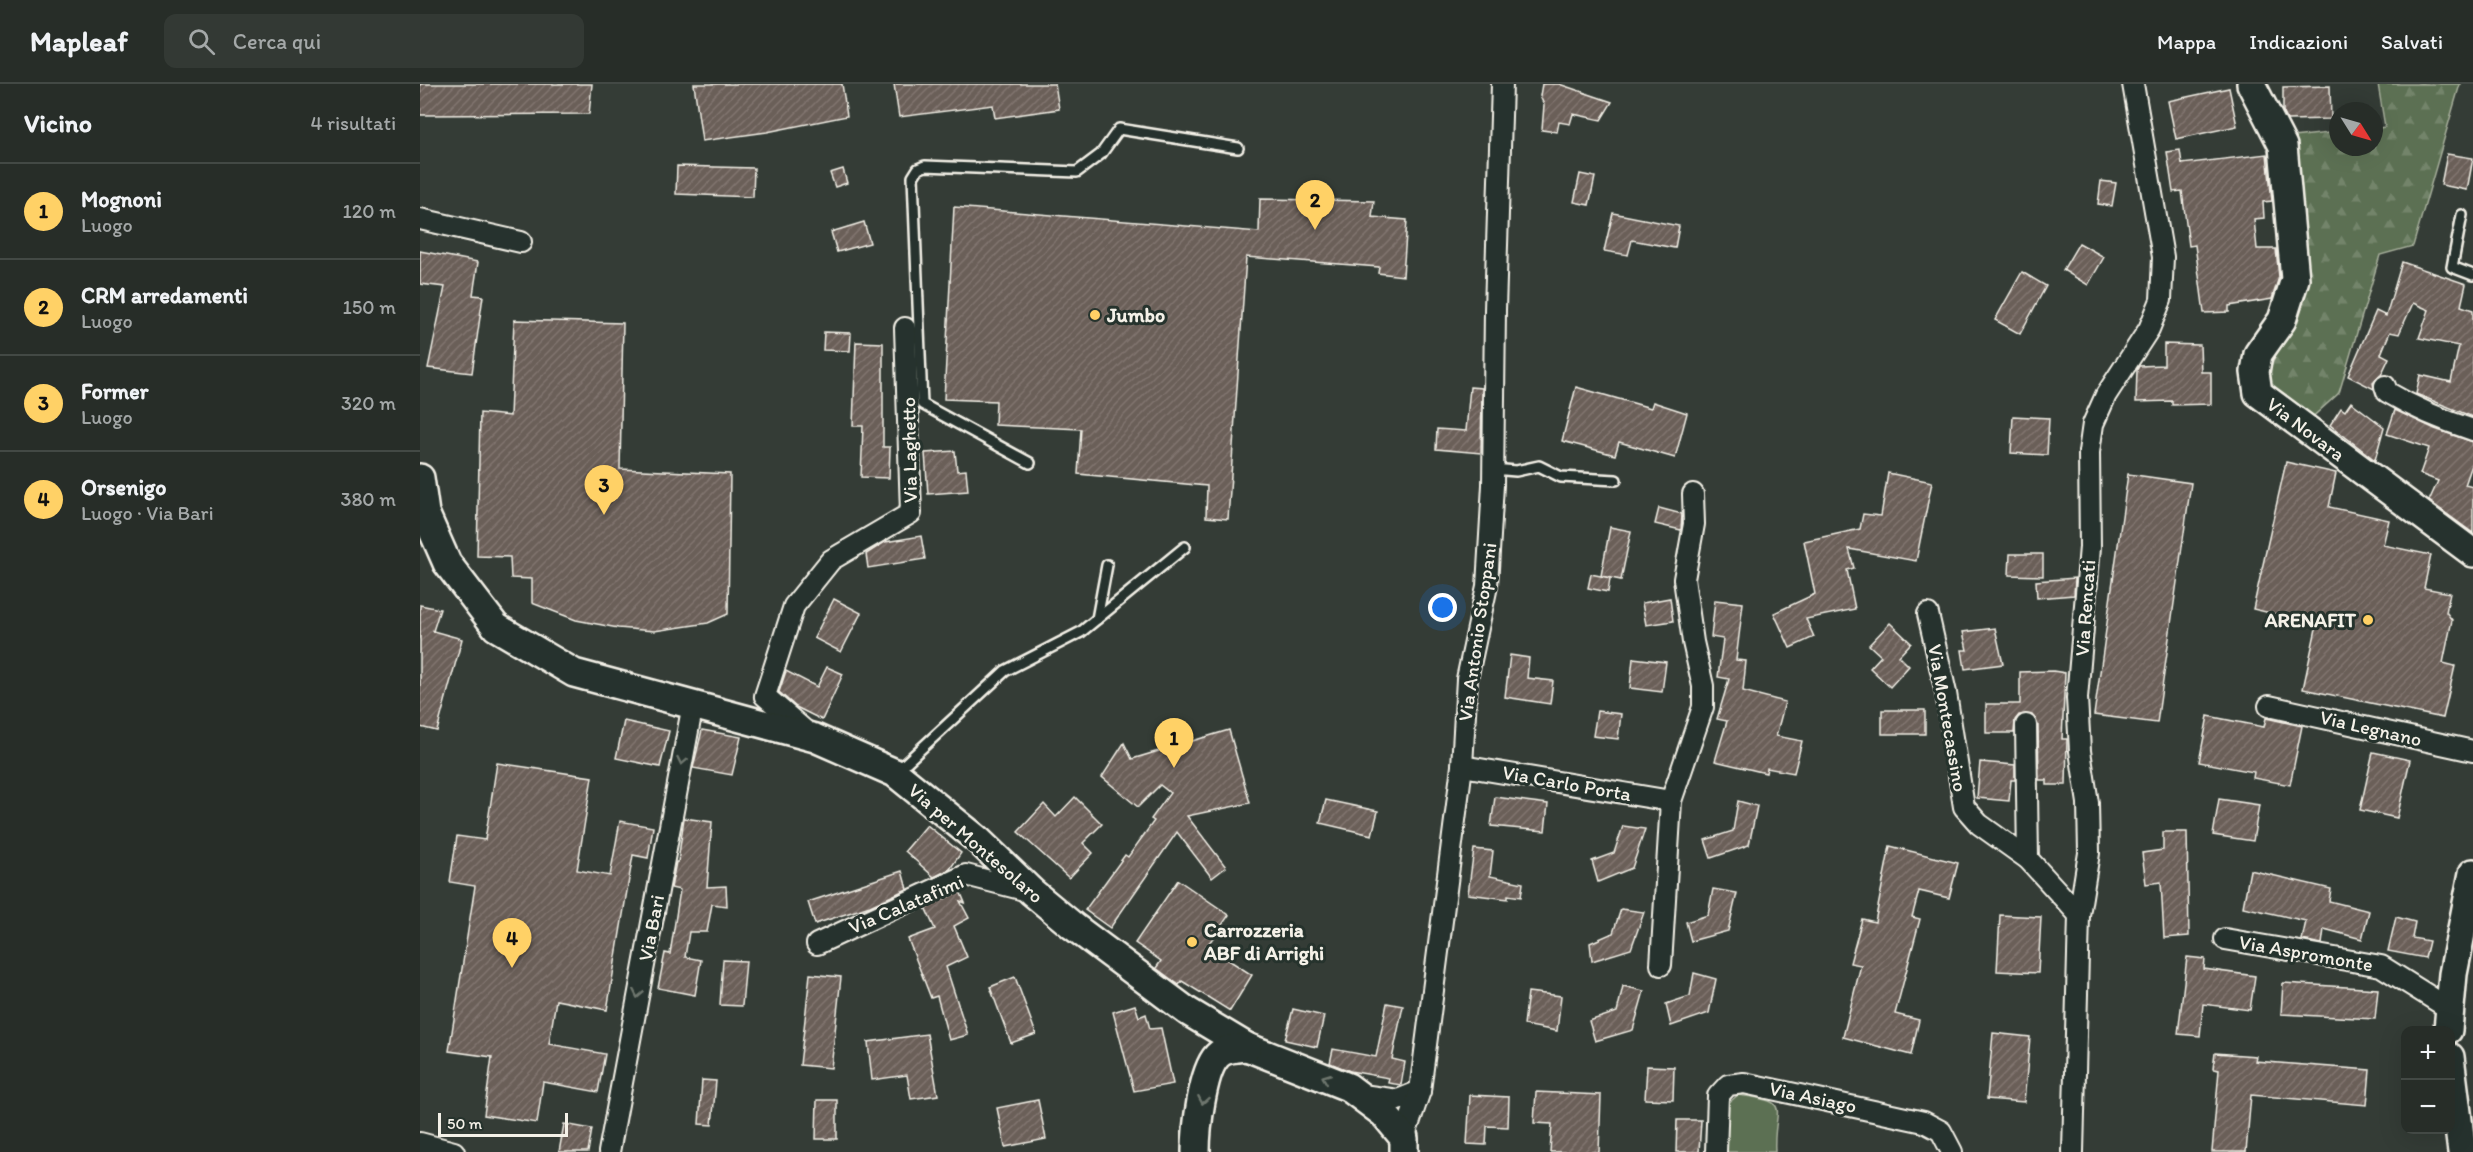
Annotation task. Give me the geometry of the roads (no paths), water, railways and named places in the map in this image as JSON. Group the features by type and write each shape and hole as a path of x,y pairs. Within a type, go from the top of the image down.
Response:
{"main road":[{"name":"Via Novara","path":"2251,84 2283,146 2295,279 2282,320 2258,354 2255,372 2258,393 2473,553"},
{"name":"Via per Montesolaro","path":"420,478 423,512 447,563 496,627 574,673 815,738 895,773 978,840 1032,892 1186,1011 1247,1047 1362,1095 1384,1114 1404,1145"},
{"path":"2448,1019 2473,873"},
{"path":"1186,1011 1206,1037 1211,1065 1196,1138 1196,1152"},
{"path":"1211,1065 1225,1050 1247,1047"},
{"path":"2454,1080 2462,1152"}],"street":[{"name":"Via Antonio Stoppani","path":"1404,1145 1420,1091 1462,766 1467,679 1487,586 1493,469 1502,84"},
{"name":"Via Rencati","path":"2073,1152 2079,915 2089,853 2088,803 2080,751 2077,698 2090,547 2089,452 2092,424 2106,395 2149,330 2161,300 2163,279 2163,257 2133,84"},
{"path":"420,219 521,242"},
{"name":"Via Laghetto","path":"815,738 765,696 794,606 831,560 911,513 905,328"},
{"path":"2385,386 2387,392 2405,403 2439,419 2473,430"},
{"path":"1661,965 1671,801 1702,707 1703,686 1693,642 1684,579 1694,524 1693,494"},
{"name":"Via Montecassino","path":"1928,614 1946,693 1964,807 1979,824 2028,859 2079,915"},
{"name":"Via Bari","path":"609,1152 693,704"},
{"name":"Via Legnano","path":"2269,706 2473,751"},
{"path":"2026,725 2028,859"},
{"name":"Via Carlo Porta","path":"1462,766 1671,801"},
{"name":"Via Calatafimi","path":"817,944 966,875 1032,892"},
{"name":"Via Aspromonte","path":"2225,939 2381,966 2448,1019"},
{"name":"Via Asiago","path":"1716,1152 1718,1096 1728,1085 1744,1083 1924,1122 1941,1131 1952,1152"},
{"path":"1362,1095 1398,1100 1420,1091"},
{"path":"420,1143 454,1152"}],"lane":[{"path":"1030,463 922,404 913,177 918,169 925,166 1077,172 1101,154 1119,129 1238,148"},
{"path":"2462,214 2452,267 2473,275"},
{"path":"1493,469 1516,471 1539,466 1561,477 1616,480"},
{"path":"895,773 1005,670 1082,632 1185,547"},
{"path":"1097,619 1107,565"}],"place":[{"name":"CRM arredamenti","path":"1315,230"},
{"name":"Jumbo","path":"1095,315"},
{"name":"Former","path":"604,515"},
{"name":"ARENAFIT","path":"2368,620"},
{"name":"Mognoni","path":"1174,768"},
{"name":"Carrozzeria ABF di Arrighi","path":"1192,942"},
{"name":"Orsenigo","path":"512,968"}]}
